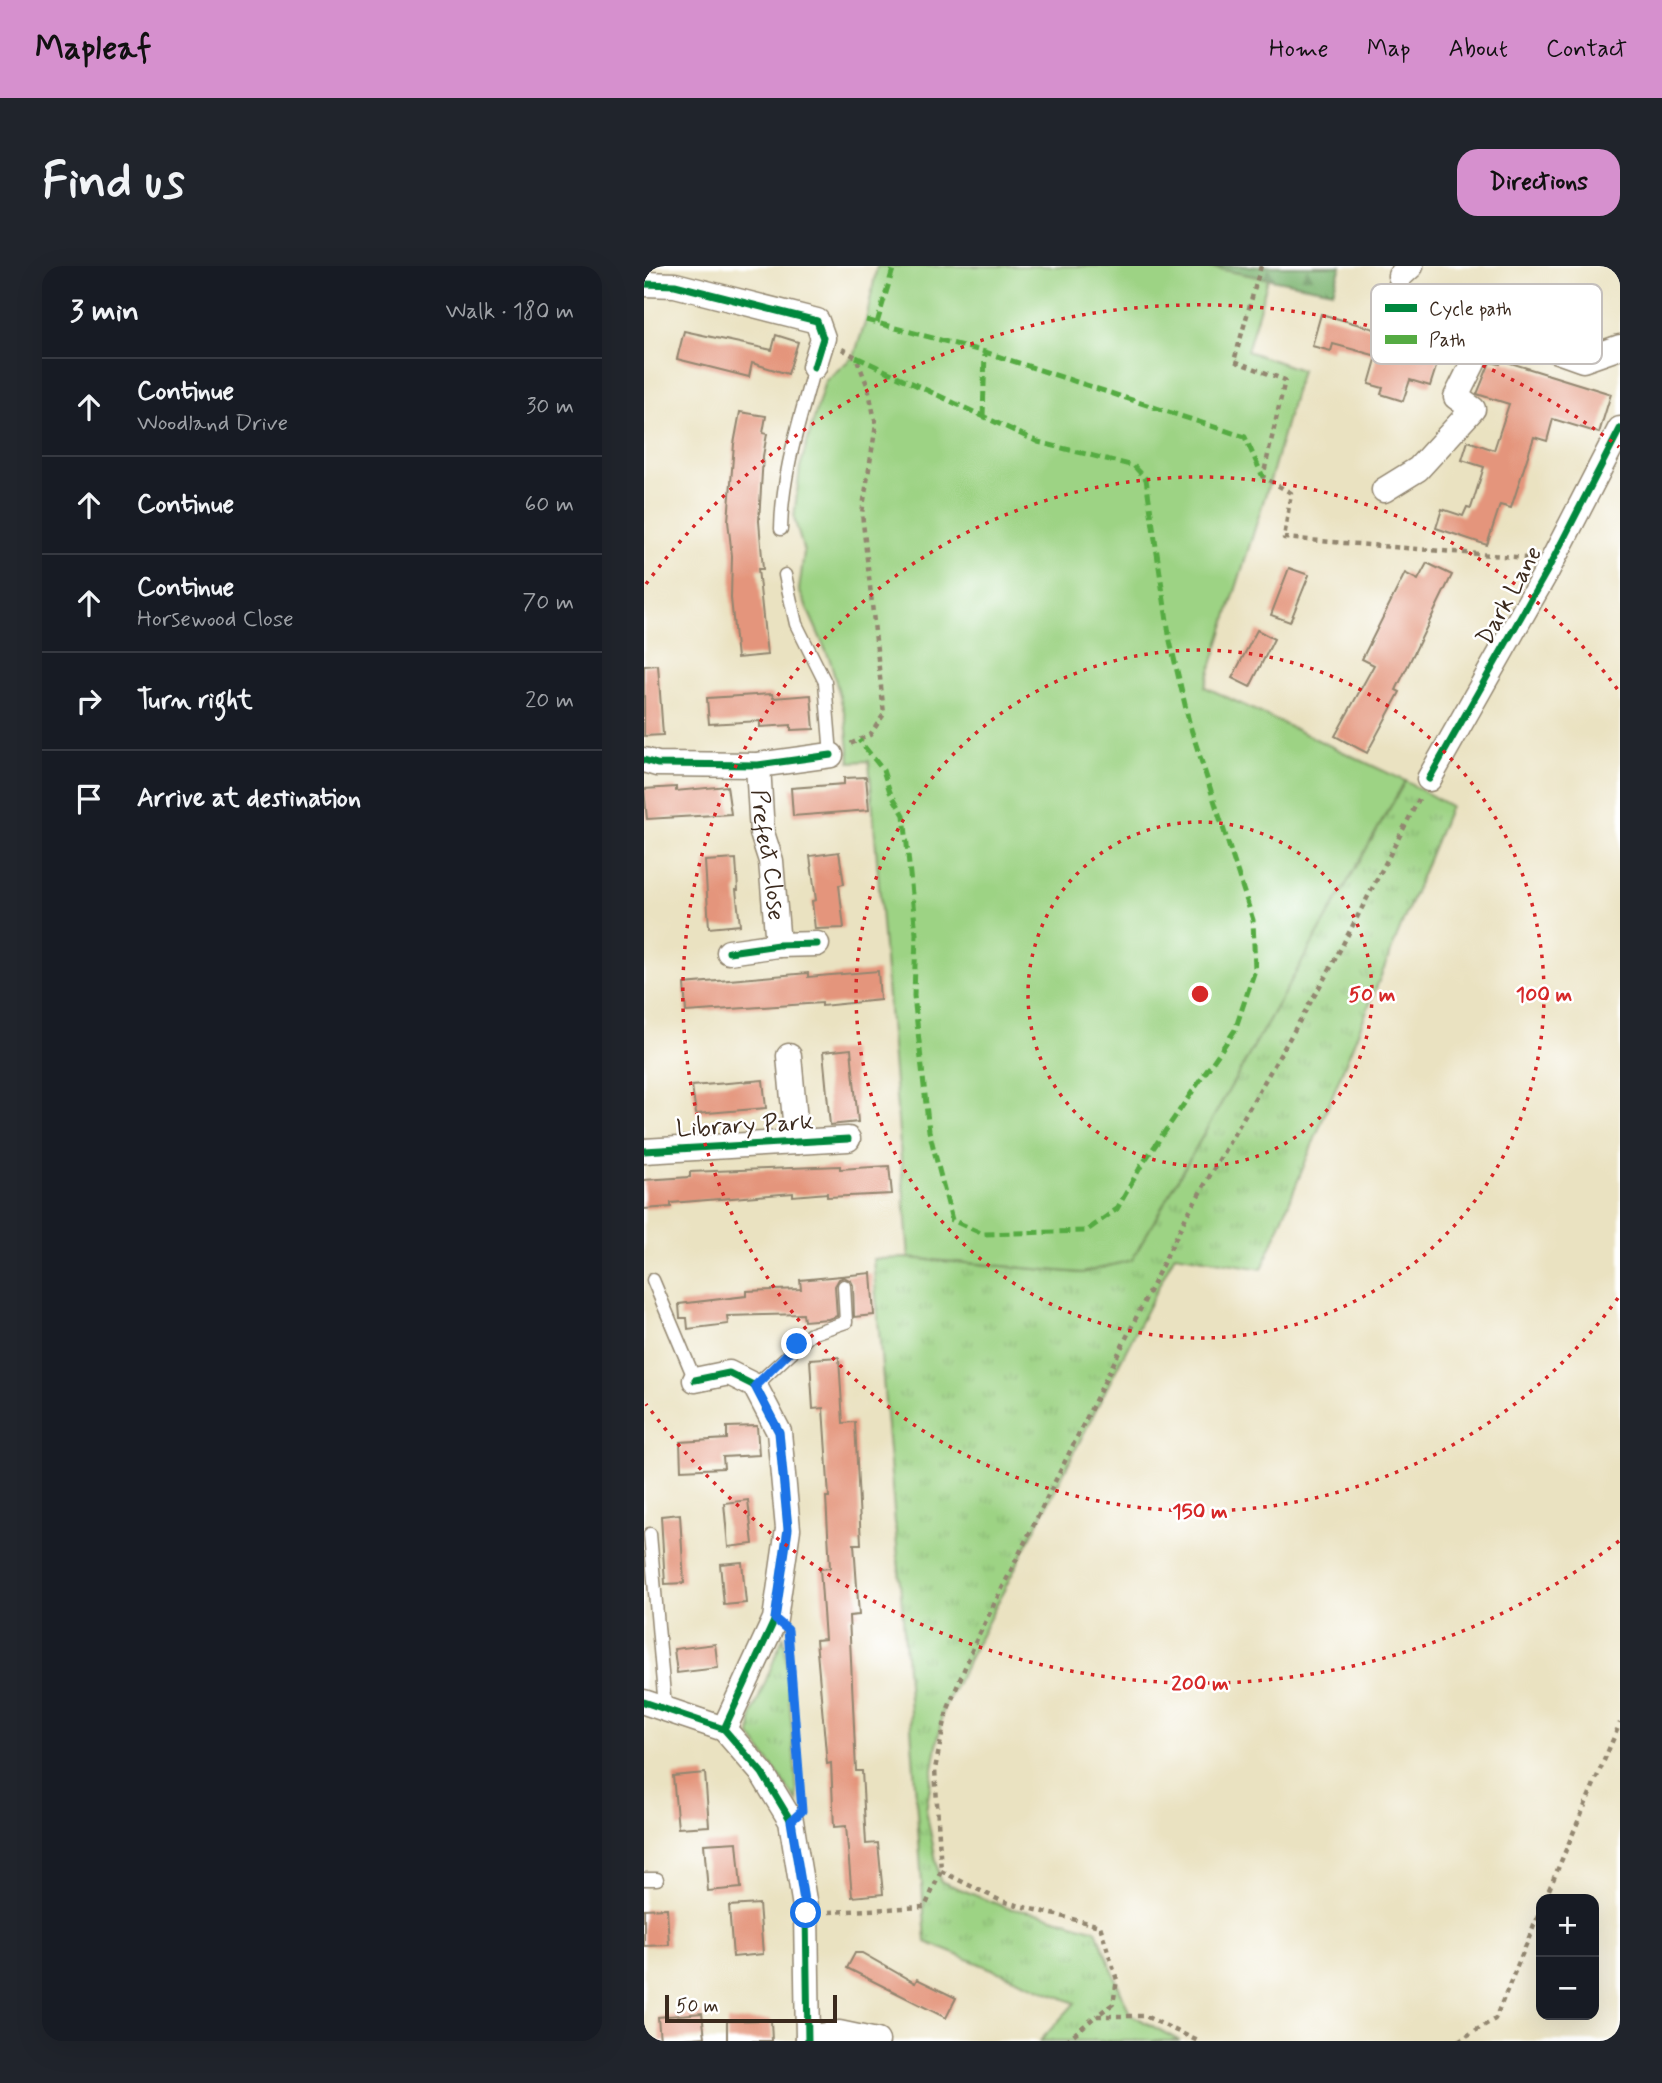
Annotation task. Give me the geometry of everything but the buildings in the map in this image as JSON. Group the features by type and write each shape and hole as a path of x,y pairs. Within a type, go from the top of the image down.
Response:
{"street":[{"path":"644,284 675,285 817,321 822,338 814,367"},
{"path":"1602,353 1620,346"},
{"path":"1384,489 1418,469 1472,409 1456,397 1472,364"},
{"name":"Dark Lane","path":"1429,779 1552,560 1620,429"},
{"path":"644,760 657,764 758,765 831,755"},
{"name":"Prefect Close","path":"758,765 762,833 771,861 778,945"},
{"name":"Prefect Close","path":"729,951 817,944"},
{"name":"Library Park","path":"789,1056 797,1142"},
{"name":"Library Park","path":"644,1151 848,1139"},
{"path":"695,1380 729,1373 755,1386 779,1432 788,1529 775,1619 724,1729"},
{"path":"654,1704 724,1729 762,1773 791,1821 806,1913 808,2040 839,2033 877,2041"}],"lane":[{"path":"781,529 781,501 791,446 814,367"},
{"path":"785,575 796,624 825,681 831,755"},
{"path":"653,1280 695,1380"},
{"path":"755,1386 811,1334 846,1322 844,1286"},
{"path":"650,1534 654,1704"}],"path":[{"path":"1261,266 1234,361 1285,380 1263,477 1291,494 1284,538 1552,560"},
{"path":"822,338 856,357 868,387 876,425 862,513 884,714 870,735 831,755"},
{"path":"806,1913 925,1907 941,1871 935,1769 947,1711 975,1643 1187,1215 1331,967 1429,779"},
{"path":"775,1619 788,1630 802,1811 791,1821"},
{"path":"1547,1894 1620,1723"},
{"path":"941,1871 1001,1901 1100,1926 1117,1980 1113,2004 1066,2041"},
{"path":"1458,2041 1495,2019 1536,1921"},
{"path":"1096,2016 1145,2016 1198,2041"}],"green space":[{"path":"877,266 1203,266 1268,279 1247,351 1301,370 1272,474 1205,687 1405,781 1132,1260 1082,1273 909,1258 869,761 850,762 846,719 830,660 799,590 804,552 794,518 800,467 825,381 854,356 866,320"},
{"path":"1203,266 1341,266 1333,291"},
{"path":"1405,781 1450,806 1262,1269 1175,1254 943,1710 926,1810 940,1881 1007,1908 1042,1914 1096,1930 1130,2014 1180,2041 1040,2041 1075,2003 926,1942 906,1655 873,1259 909,1258 1082,1273 1132,1259"},
{"path":"784,1635 798,1803 751,1736 752,1715"}],"marked path":[{"path":"877,323 894,266"},
{"path":"866,320 985,352 1245,437 1263,477"},
{"path":"983,417 985,352"},
{"path":"856,357 1038,442 1134,466 1146,479 1170,641 1190,726 1253,920 1255,970 1235,1030 1141,1166 1117,1209 1086,1231 983,1234 952,1220 929,1131 914,996 916,934 904,815 890,792 883,770 859,740"}],"cycle path":[{"path":"644,284 675,285 817,321 823,338 814,367"},
{"path":"1429,779 1548,569 1620,429"},
{"path":"644,760 657,764 758,765 831,755"},
{"path":"729,952 778,945 817,944"},
{"path":"644,1151 848,1139"},
{"path":"695,1380 729,1373 755,1386 779,1432 788,1529 775,1619 724,1729"},
{"path":"644,1702 724,1729 762,1773 791,1821 806,1913 808,2041"}],"route":[{"path":"797,1344 755,1386 779,1432 788,1529 775,1619 788,1630 802,1811 791,1821 806,1913"}]}
